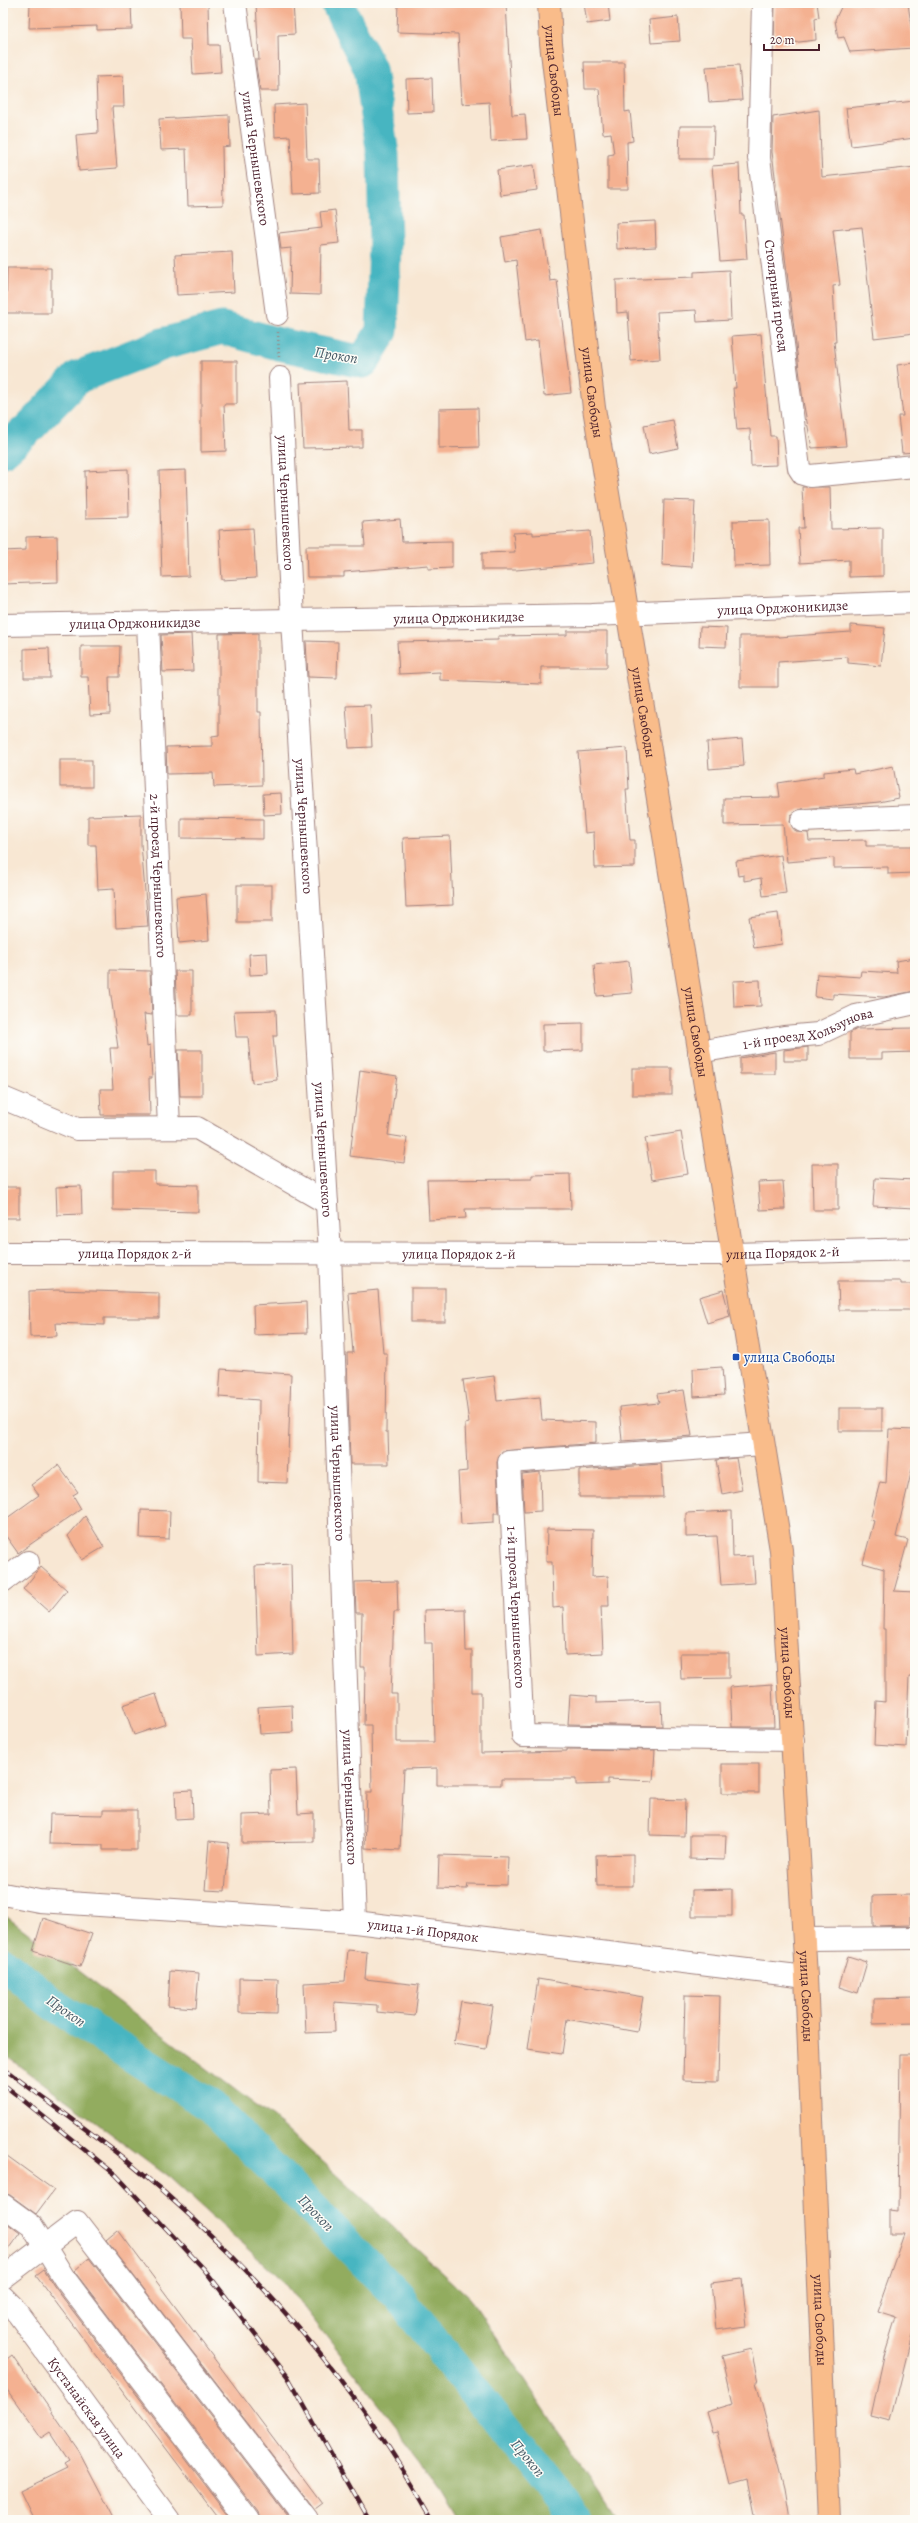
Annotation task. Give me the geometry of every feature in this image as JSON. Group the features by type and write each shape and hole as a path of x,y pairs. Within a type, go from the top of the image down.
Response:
{"main road":[{"name":"улица Свободы","path":"549,3 551,43 594,408 781,1550 806,1977 828,2520"}],"street":[{"name":"улица Чернышевского","path":"235,3 277,314"},
{"name":"Столярный проезд","path":"763,3 759,158 799,468 803,474 810,476 915,466"},
{"name":"улица Чернышевского","path":"280,378 292,620 330,1254 354,1922"},
{"name":"улица Орджоникидзе","path":"3,625 627,614 915,602"},
{"name":"2-й проезд Чернышевского","path":"148,623 169,1128"},
{"path":"802,821 915,816"},
{"name":"1-й проезд Хользунова","path":"699,1052 784,1037 818,1034 856,1016 915,1003"},
{"path":"3,1098 77,1129 197,1128 327,1203"},
{"name":"улица Порядок 2-й","path":"3,1253 733,1254 915,1249"},
{"name":"1-й проезд Чернышевского","path":"764,1444 509,1462 523,1736 793,1740"},
{"path":"3,1581 28,1562"},
{"name":"улица 1-й Порядок","path":"3,1894 39,1901 354,1922 806,1977"},
{"path":"804,1939 915,1938"},
{"path":"3,2205 32,2226 64,2278 248,2520"},
{"path":"3,2278 46,2247 77,2222 307,2520"},
{"name":"Кустанайская улица","path":"3,2297 13,2306 169,2520"}],"path":[{"path":"277,314 280,378"}],"green space":[{"path":"3,1914 283,2126 470,2298 618,2520 459,2520 423,2461 285,2283 169,2177 3,2053"}],"building":[{"path":"30,3 131,3 132,29 97,30 97,26 29,28"},
{"path":"180,3 208,3 209,45 219,45 221,72 193,74 191,39 181,39"},
{"path":"256,3 293,3 295,34 278,35 279,91 260,91 256,66 256,60 259,60"},
{"path":"398,3 506,3 512,115 525,114 527,139 491,141 489,102 462,104 458,34 397,32"},
{"path":"584,3 608,3 610,21 587,24"},
{"path":"775,3 817,3 819,17 815,18 816,40 774,45"},
{"path":"843,3 908,3 914,48 850,52 844,37 838,38 835,20"},
{"path":"678,17 680,41 651,43 649,20"},
{"path":"584,62 624,62 625,112 630,111 633,141 627,142 628,189 608,189 608,155 614,154 611,133 603,134 599,89 585,89"},
{"path":"739,65 742,100 709,102 706,67"},
{"path":"123,76 124,107 112,107 117,168 79,171 76,135 98,133 96,77"},
{"path":"432,78 433,112 407,113 406,79"},
{"path":"915,101 915,138 851,146 846,108"},
{"path":"305,103 307,159 319,159 320,193 293,194 290,136 275,137 274,105"},
{"path":"819,110 822,177 915,167 915,333 874,338 862,227 833,230 840,285 833,286 836,342 834,342 846,446 812,448 803,401 772,152 773,117"},
{"path":"229,115 230,146 222,147 223,205 188,206 186,149 161,150 159,119"},
{"path":"680,126 714,126 713,159 679,159"},
{"path":"739,164 741,215 744,215 747,259 720,261 712,166"},
{"path":"534,165 537,190 500,195 497,170"},
{"path":"335,210 339,243 321,245 320,295 290,294 291,248 281,249 279,233 322,228 320,212"},
{"path":"655,221 656,247 617,249 616,223"},
{"path":"542,230 550,281 557,280 571,393 544,396 538,340 525,342 516,260 505,262 501,237"},
{"path":"232,252 234,292 177,295 175,255"},
{"path":"7,268 51,268 51,313 6,313"},
{"path":"729,270 731,320 697,322 696,310 657,312 660,359 631,361 628,312 617,313 616,280 694,277 694,272"},
{"path":"761,334 770,436 776,436 777,465 751,466 750,429 737,430 733,388 736,388 732,336"},
{"path":"201,361 237,361 237,404 224,404 226,451 201,452"},
{"path":"915,363 915,452 902,453 898,416 903,416 897,365"},
{"path":"347,381 349,430 362,430 362,447 303,448 300,383"},
{"path":"478,408 479,447 439,448 439,409"},
{"path":"673,420 678,448 649,454 644,425"},
{"path":"128,469 129,517 86,518 85,471"},
{"path":"186,470 189,576 162,577 159,471"},
{"path":"802,487 830,487 831,529 883,528 883,576 849,577 849,560 800,563 798,528 804,528"},
{"path":"664,500 695,501 692,567 662,565"},
{"path":"400,519 402,542 452,541 452,568 428,569 428,565 344,572 344,577 307,577 306,546 365,546 363,522"},
{"path":"769,520 770,565 734,566 733,521"},
{"path":"253,528 256,578 222,580 219,530"},
{"path":"590,531 593,563 516,570 482,570 482,553 515,552 513,533 533,532 533,535"},
{"path":"57,536 58,582 3,584 3,551 26,550 26,537"},
{"path":"851,625 885,628 881,666 848,663 848,657 778,662 778,687 740,687 740,636 778,637 851,632"},
{"path":"700,627 727,628 726,647 699,646"},
{"path":"567,631 607,631 607,667 541,667 541,684 440,680 440,672 399,674 397,642 498,640 498,636 567,635"},
{"path":"258,633 258,712 261,712 262,785 214,787 213,773 167,774 166,747 212,746 212,736 219,735 219,634"},
{"path":"191,634 193,671 163,672 161,635"},
{"path":"306,641 338,642 337,678 308,677"},
{"path":"81,646 120,646 119,677 109,677 110,714 90,715 88,677 81,677"},
{"path":"49,648 50,678 24,678 24,649"},
{"path":"370,705 372,747 349,748 346,706"},
{"path":"742,739 744,766 709,769 707,742"},
{"path":"627,748 629,789 626,789 630,840 635,840 635,867 595,868 594,832 585,833 578,752"},
{"path":"60,760 92,760 92,787 60,787"},
{"path":"893,766 899,798 879,802 801,809 791,815 790,822 796,832 808,833 809,841 866,840 866,846 915,846 915,873 888,874 888,867 834,868 834,858 787,862 783,824 724,825 724,798 780,797 778,783 824,776 824,772 853,769 854,774"},
{"path":"281,793 282,814 264,815 263,794"},
{"path":"141,814 141,844 148,926 116,928 114,889 98,890 96,845 88,845 88,816"},
{"path":"181,818 263,819 263,839 181,838"},
{"path":"450,836 453,905 406,907 403,838"},
{"path":"781,855 786,893 763,896 761,878 744,881 744,875 738,876 736,861"},
{"path":"237,885 272,885 272,922 237,922"},
{"path":"206,894 209,940 179,943 176,897"},
{"path":"778,913 782,944 754,948 749,917"},
{"path":"267,953 268,974 250,975 249,954"},
{"path":"915,958 915,991 884,997 833,994 833,999 815,997 817,974 860,977 861,971 897,973 896,961"},
{"path":"629,961 632,993 597,996 594,965"},
{"path":"110,970 150,971 152,1015 144,1014 147,1046 150,1045 152,1078 149,1078 150,1115 101,1115 100,1089 113,1089 110,1048 118,1048 110,988"},
{"path":"175,971 192,971 192,1015 177,1015"},
{"path":"760,980 761,1006 734,1007 733,981"},
{"path":"276,1010 277,1036 273,1036 277,1080 252,1083 248,1037 236,1037 234,1011"},
{"path":"583,1023 583,1050 543,1051 543,1024"},
{"path":"915,1028 915,1052 882,1053 882,1059 850,1059 850,1033 857,1029"},
{"path":"808,1047 808,1061 784,1061 784,1050"},
{"path":"178,1050 202,1050 202,1096 180,1096"},
{"path":"775,1052 775,1074 740,1074 740,1058"},
{"path":"632,1068 672,1068 672,1095 632,1095"},
{"path":"360,1070 397,1076 388,1135 407,1138 404,1163 350,1156"},
{"path":"681,1132 688,1174 652,1180 645,1138"},
{"path":"812,1164 838,1164 838,1210 813,1210"},
{"path":"113,1171 155,1171 155,1184 198,1185 198,1212 113,1210"},
{"path":"570,1174 571,1209 465,1209 466,1218 429,1220 427,1180 532,1179 532,1175"},
{"path":"875,1178 915,1180 915,1208 873,1206"},
{"path":"783,1181 785,1209 760,1210 758,1182"},
{"path":"81,1186 82,1214 57,1215 56,1187"},
{"path":"3,1187 19,1187 19,1218 3,1218"},
{"path":"838,1281 901,1281 901,1284 915,1284 915,1310 839,1310"},
{"path":"411,1288 445,1288 445,1322 411,1322"},
{"path":"57,1290 159,1293 159,1318 104,1318 104,1325 56,1323 57,1336 30,1337 29,1291"},
{"path":"378,1290 383,1353 387,1353 386,1432 388,1432 389,1464 350,1464 347,1353 353,1353 348,1293"},
{"path":"723,1290 730,1316 707,1323 699,1297"},
{"path":"306,1302 307,1333 254,1335 253,1305"},
{"path":"722,1367 724,1395 694,1397 693,1369"},
{"path":"221,1369 291,1374 287,1483 258,1482 259,1400 219,1397"},
{"path":"494,1376 497,1401 540,1397 542,1420 596,1422 596,1443 502,1451 497,1462 499,1513 494,1513 494,1522 461,1524 458,1472 467,1471 465,1424 469,1423 463,1380"},
{"path":"684,1390 692,1436 622,1441 619,1407 659,1403 657,1394"},
{"path":"839,1408 882,1408 882,1431 839,1431"},
{"path":"889,1429 915,1430 915,1469 912,1469 896,1537 908,1540 894,1591 915,1592 915,1677 909,1677 906,1747 874,1745 876,1701 885,1702 885,1629 883,1629 884,1569 863,1563 874,1521 870,1520 880,1482 886,1483"},
{"path":"736,1458 742,1490 722,1494 716,1460"},
{"path":"661,1464 663,1497 579,1497 579,1470"},
{"path":"58,1465 78,1492 73,1495 81,1509 18,1553 3,1532 3,1521 39,1495 31,1485"},
{"path":"540,1472 541,1511 524,1512 522,1474"},
{"path":"141,1510 170,1511 169,1539 140,1538"},
{"path":"732,1511 733,1557 753,1556 755,1583 721,1585 717,1536 686,1537 686,1513"},
{"path":"85,1516 104,1547 82,1560 68,1536"},
{"path":"547,1529 593,1530 592,1577 608,1576 609,1606 601,1606 603,1653 565,1655 563,1607 553,1608 552,1562 546,1562"},
{"path":"291,1564 293,1654 258,1656 255,1566"},
{"path":"41,1567 67,1590 49,1612 23,1589"},
{"path":"397,1581 398,1612 394,1612 391,1694 397,1694 397,1742 434,1742 432,1643 425,1643 424,1610 465,1609 466,1651 472,1651 472,1692 481,1692 481,1753 567,1751 567,1749 655,1750 653,1781 608,1779 608,1784 576,1785 576,1779 501,1779 501,1785 437,1785 437,1768 404,1769 400,1850 365,1848 367,1792 372,1792 371,1725 364,1725 365,1667 361,1667 362,1613 356,1613 355,1582"},
{"path":"680,1653 729,1653 729,1678 681,1679"},
{"path":"772,1684 774,1727 732,1727 730,1687"},
{"path":"156,1694 166,1724 134,1735 123,1705"},
{"path":"570,1695 596,1697 596,1703 661,1701 662,1726 568,1724"},
{"path":"292,1705 293,1732 260,1734 258,1707"},
{"path":"722,1764 759,1764 759,1793 722,1793"},
{"path":"296,1769 298,1814 314,1813 314,1842 242,1843 242,1815 271,1814 270,1770"},
{"path":"192,1790 193,1818 176,1819 175,1791"},
{"path":"651,1799 685,1800 684,1836 650,1835"},
{"path":"103,1810 137,1810 137,1850 103,1850 103,1845 49,1844 50,1814 103,1815"},
{"path":"690,1835 726,1835 725,1860 690,1859"},
{"path":"209,1841 229,1843 225,1891 205,1890"},
{"path":"633,1854 633,1886 597,1886 596,1855"},
{"path":"439,1855 508,1857 507,1885 468,1884 467,1889 438,1888"},
{"path":"732,1889 732,1916 692,1916 692,1890"},
{"path":"910,1895 910,1925 873,1926 873,1896"},
{"path":"43,1918 92,1934 80,1967 33,1951"},
{"path":"348,1950 367,1952 365,1979 419,1985 415,2016 377,2012 377,2005 334,2002 335,2032 306,2033 304,1983 345,1981"},
{"path":"848,1956 867,1962 858,1993 839,1987"},
{"path":"170,1971 199,1973 196,2008 168,2006"},
{"path":"239,1978 278,1979 277,2014 239,2013"},
{"path":"538,1979 643,1997 637,2032 567,2019 562,2054 528,2049"},
{"path":"685,1995 720,1996 718,2081 683,2080"},
{"path":"915,1998 915,2023 873,2024 873,1999"},
{"path":"461,2001 493,2006 486,2049 454,2044"},
{"path":"900,2055 915,2055 915,2323 891,2421 871,2416 884,2356 896,2317 877,2311 904,2234 890,2234 890,2210 898,2211"},
{"path":"3,2153 54,2190 36,2214 10,2195 3,2193"},
{"path":"3,2220 20,2233 3,2256"},
{"path":"118,2230 322,2503 314,2509 106,2240"},
{"path":"89,2258 291,2520 260,2520 258,2512 74,2271"},
{"path":"44,2270 54,2286 232,2520 220,2520 36,2276"},
{"path":"742,2279 747,2326 716,2330 711,2283"},
{"path":"751,2349 758,2382 756,2382 784,2489 789,2520 756,2520 748,2479 730,2484 717,2432 712,2433 706,2412 733,2404 722,2356"},
{"path":"12,2355 79,2451 115,2520 34,2520 20,2491 67,2468 64,2464 69,2461 50,2432 41,2438 3,2384 3,2362"}],"waterway":[{"name":"Прокоп","path":"3,451 28,429 78,377 163,344 222,328 279,344 363,362 382,331 385,244 383,155 370,69 337,3"},
{"name":"Прокоп","path":"3,1963 58,2008 212,2107 398,2296 577,2520"}],"railway":[{"path":"3,2068 127,2161 172,2199 257,2282 297,2326 335,2372 403,2469 433,2520"},
{"path":"3,2084 116,2175 204,2269 288,2377 369,2520"}],"place":[{"name":"улица Свободы","path":"736,1357"}]}
